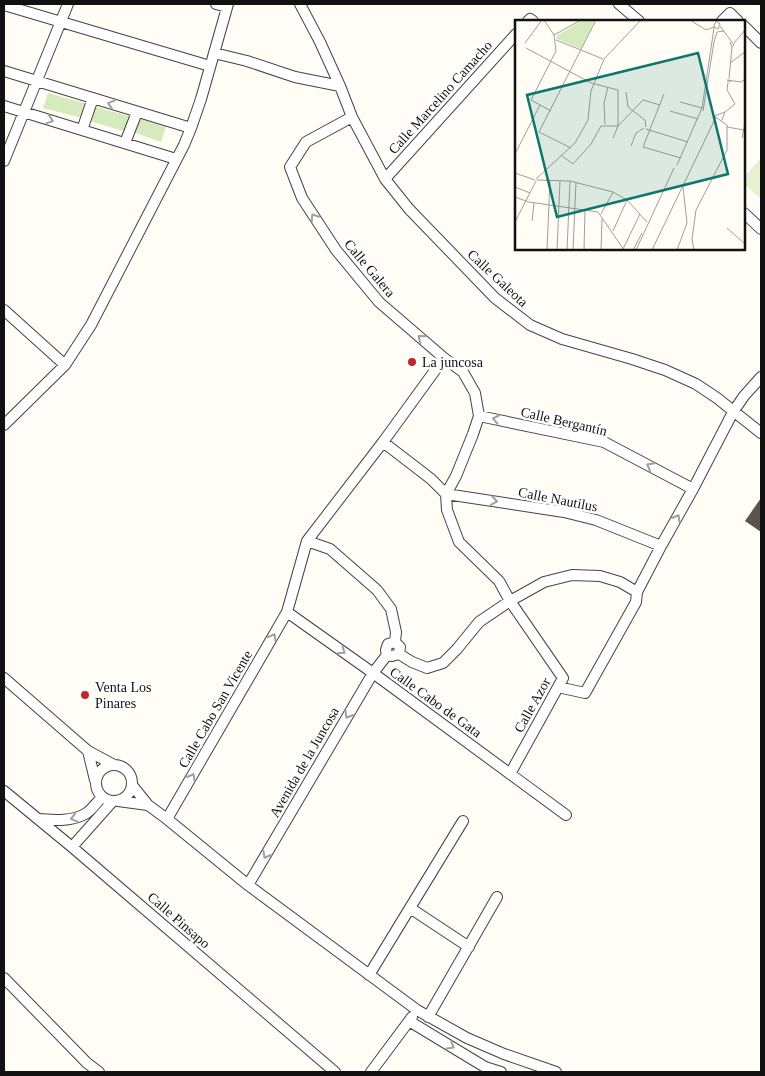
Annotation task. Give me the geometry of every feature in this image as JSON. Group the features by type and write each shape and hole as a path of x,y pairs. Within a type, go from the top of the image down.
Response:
{"street":[{"path":"4,161 68,4"},
{"path":"4,425 65,365 91,325 176,160 191,128 201,100 228,6 216,4"},
{"name":"Calle Galeota","path":"300,4 320,42 352,118 385,179 408,209 495,298 530,325 562,339 665,370 696,384 761,433"},
{"path":"619,4 637,20"},
{"path":"4,5 210,66"},
{"path":"745,27 761,43"},
{"name":"Calle Marcelino Camacho","path":"385,179 515,35"},
{"path":"214,53 295,77 340,86"},
{"path":"4,71 191,128"},
{"path":"82,130 93,98"},
{"path":"4,106 176,160"},
{"path":"125,143 137,112"},
{"name":"Calle Galera","path":"352,118 306,142 290,167 302,198 336,250 379,302 463,372 475,393 479,416"},
{"path":"745,214 761,229"},
{"path":"4,310 65,365"},
{"path":"395,642 396,632 391,609 377,590 330,550 307,541 383,442 444,358"},
{"path":"558,687 585,694 636,602 637,592 733,412 761,377"},
{"path":"479,416 456,476 446,494 447,510 459,542 499,581 510,601"},
{"name":"Calle Bergantín","path":"479,416 604,442 693,489"},
{"path":"383,442 431,479 446,494"},
{"name":"Calle Nautilus","path":"446,494 564,512 596,520 661,546"},
{"name":"Calle Cabo San Vicente","path":"167,819 288,612 307,541"},
{"path":"395,642 388,644 387,655 399,654 427,668 443,663 479,622 510,601 544,582 572,575 600,576 620,582 637,592"},
{"name":"Calle Azor","path":"510,601 563,678 510,774"},
{"name":"Calle Cabo de Gata","path":"288,612 566,815"},
{"path":"395,642 400,647 399,654"},
{"name":"Avenida de la Juncosa","path":"248,885 373,673 387,655"},
{"path":"4,678 88,752 125,769 129,774 132,785 148,805 248,885 417,1010 467,1038 504,1054 556,1072"},
{"path":"88,752 98,793 105,800 148,805"},
{"path":"96,780 103,768 114,765"},
{"path":"72,847 115,801 128,795 132,785"},
{"name":"Calle Pinsapo","path":"4,791 335,1072"},
{"path":"38,819 69,820 86,814 102,797"},
{"path":"369,975 463,821"},
{"path":"428,1016 498,897"},
{"path":"410,908 469,946"},
{"path":"4,978 87,1063 99,1072"},
{"path":"371,1072 417,1010"},
{"path":"409,1021 485,1067 501,1072"}],"green space":[{"path":"48,93 87,104 82,118 43,108"},
{"path":"90,105 131,117 127,132 86,120"},
{"path":"134,117 166,127 161,142 130,131"},
{"path":"761,158 761,199 745,185 745,176"}],"building":[{"path":"761,498 761,532 745,521"}],"place":[{"name":"La juncosa","path":"412,362"},
{"name":"Venta Los Pinares","path":"85,695"}]}
